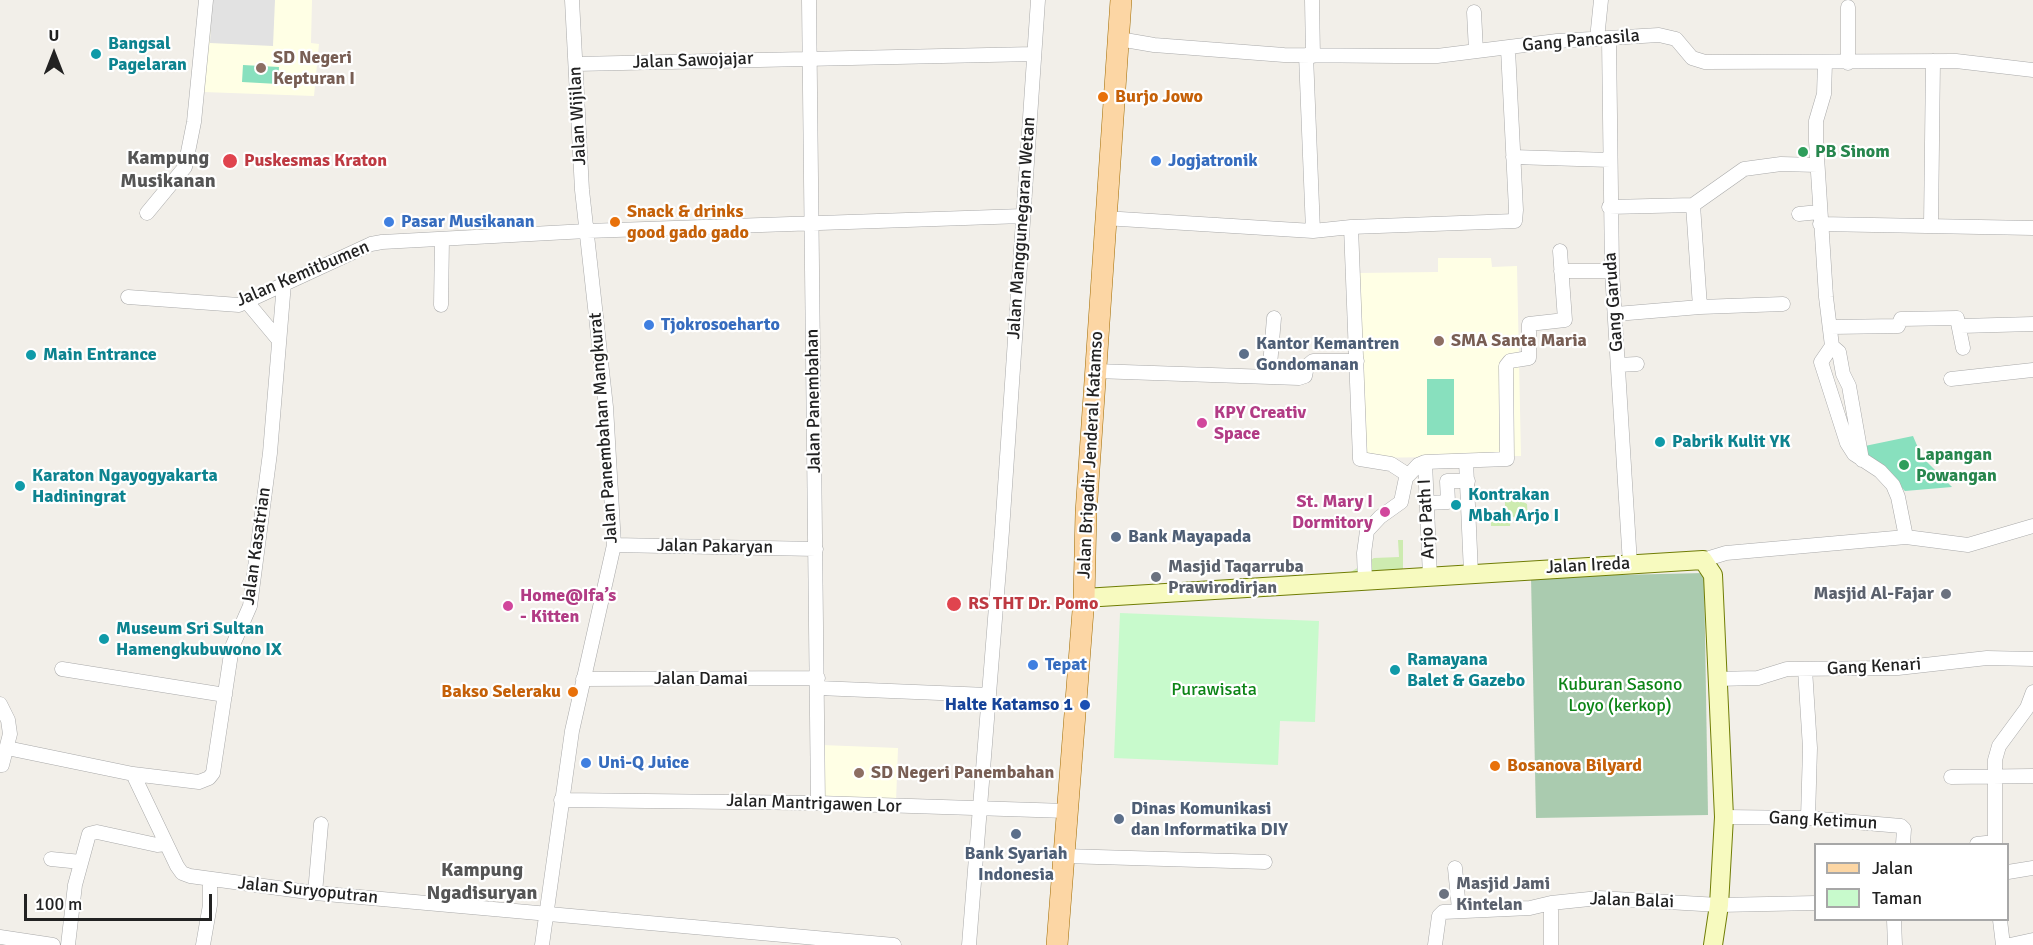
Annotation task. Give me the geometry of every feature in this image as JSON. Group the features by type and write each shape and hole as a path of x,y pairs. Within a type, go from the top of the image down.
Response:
{"main road":[{"name":"Jalan Brigadir Jenderal Katamso","path":"1057,945 1084,597 1086,513 1104,218 1121,0"}],"street":[{"path":"147,213 185,167 194,122 206,0"},
{"name":"Jalan Wijilan","path":"572,0 579,153 587,231"},
{"name":"Jalan Panembahan","path":"809,0 818,803"},
{"name":"Jalan Manggunegaran Wetan","path":"969,945 1038,0"},
{"path":"1312,0 1309,56 1313,231"},
{"name":"Gang Garuda","path":"1601,0 1610,160 1612,271 1630,564"},
{"path":"1848,8 1848,63"},
{"path":"1474,12 1476,51"},
{"name":"Gang Pancasila","path":"1119,39 1176,47 1309,56 1437,56 1603,39 1669,35 1676,39 1692,58 1701,62 1848,63 1933,60 1973,62 2033,70"},
{"path":"1104,218 1313,231 1351,227 1513,222 1516,217 1508,49"},
{"name":"Jalan Sawojajar","path":"576,64 810,57 1034,54"},
{"path":"1931,225 1933,60"},
{"path":"1825,63 1824,99 1816,121 1820,218 1833,346 1839,352 1843,374 1849,386 1862,460"},
{"path":"1513,157 1610,160"},
{"path":"1610,207 1693,205 1744,169 1781,164 1817,165"},
{"path":"1693,205 1700,307"},
{"path":"1799,214 1820,218 1931,225 2033,228"},
{"path":"587,231 1023,216"},
{"path":"1351,227 1360,459 1391,464 1408,475"},
{"name":"Jalan Kemitbumen","path":"128,297 230,306 247,302 371,244 587,231"},
{"name":"Jalan Panembahan Mangkurat","path":"542,945 561,800 583,679 614,545 606,407 587,231"},
{"path":"441,305 442,239"},
{"path":"1365,581 1364,553 1367,531 1380,517 1401,502 1408,475 1425,462 1507,459 1506,366 1510,361 1529,358 1529,324 1565,320 1560,251"},
{"path":"1561,272 1612,271"},
{"name":"Jalan Kasatrian","path":"133,774 199,782 209,778 213,773 232,647 250,606 270,453 277,338 284,283"},
{"path":"247,302 277,338"},
{"path":"1616,314 1700,307 1783,304"},
{"path":"1269,377 1274,318"},
{"path":"1831,327 1898,326 1901,319 1957,318 1961,326 1963,348"},
{"path":"1961,326 2033,324"},
{"path":"1833,346 1822,357 1822,368 1847,443 1862,460 1880,471 1893,484 1906,537"},
{"path":"1095,371 1304,378 1307,366 1313,361 1357,361"},
{"path":"1618,364 1637,363"},
{"path":"1951,379 2033,370"},
{"path":"1466,461 1471,573"},
{"name":"Arjo Path I","path":"1425,462 1430,577"},
{"path":"1427,503 1448,502 1448,481 1468,481"},
{"path":"1713,945 1719,905 1724,817 1713,575 1704,560 1726,553 1906,537 1968,545 2033,526"},
{"name":"Jalan Pakaryan","path":"614,545 816,549"},
{"name":"Jalan Ireda","path":"1084,597 1704,560"},
{"name":"Gang Kenari","path":"1716,679 1758,678 1787,669 1898,668 1987,658 2033,658"},
{"path":"62,669 225,695"},
{"path":"1805,669 1810,748 1808,818"},
{"name":"Jalan Damai","path":"583,679 818,683 988,695"},
{"path":"1995,843 1995,760 1999,746 2022,717 2032,697"},
{"path":"0,704 8,720 10,734 0,765"},
{"path":"7,748 133,774"},
{"name":"Jalan Suryoputran","path":"133,774 182,873 210,880 315,893 894,945"},
{"path":"1951,777 2033,776"},
{"name":"Jalan Mantrigawen Lor","path":"561,800 818,803 978,810 1067,811"},
{"name":"Gang Ketimun","path":"1724,817 1808,818 1901,825 1904,829 1903,843"},
{"path":"315,893 321,824"},
{"path":"68,945 75,885 89,834 93,832 157,845 166,844"},
{"path":"1064,856 1265,862"},
{"path":"51,859 81,862"},
{"path":"1435,945 1439,916 1443,912 1459,909 1455,868"},
{"path":"2009,872 2033,868"},
{"path":"203,945 210,905 210,880"},
{"name":"Jalan Balai","path":"1459,909 1530,908 1551,903 1599,898 1719,905 1814,903"},
{"path":"1551,903 1551,945"},
{"path":"1894,921 1895,945"},
{"path":"2000,921 2003,945"},
{"path":"0,937 52,945"},
{"path":"2010,945 2033,940"}],"shaded area":[{"name":"SD Negeri Kepturan I","path":"209,0 312,0 311,43 319,44 314,96 203,92"},
{"path":"212,0 275,0 273,46 210,43"},
{"name":"SMA Santa Maria","path":"1438,258 1491,258 1492,267 1517,266 1521,456 1361,458 1357,273 1438,272"},
{"name":"SD Negeri Panembahan","path":"822,745 898,748 896,802 819,799"}],"green space":[{"path":"243,65 279,67 278,84 242,82"},
{"path":"1427,379 1454,379 1454,435 1427,435"},
{"name":"Lapangan Powangan","path":"1913,436 1922,457 1952,487 1905,491 1860,447"},
{"path":"1505,491 1527,504 1528,523 1511,516 1510,526 1491,526 1491,514 1505,514"},
{"path":"1398,540 1403,540 1403,569 1349,573 1374,558 1399,557"},
{"name":"Kuburan Sasono Loyo (kerkop)","path":"1704,573 1708,815 1536,818 1531,577"},
{"name":"Purawisata","path":"1120,613 1319,621 1315,722 1280,721 1278,765 1114,758"}],"place":[{"name":"Bangsal Pagelaran","path":"96,54"},
{"name":"SD Negeri Kepturan I","path":"261,68"},
{"name":"Burjo Jowo","path":"1103,97"},
{"name":"PB Sinom","path":"1803,152"},
{"name":"Puskesmas Kraton","path":"230,161"},
{"name":"Jogjatronik","path":"1156,161"},
{"name":"Pasar Musikanan","path":"389,222"},
{"name":"Snack & drinks good gado gado","path":"615,222"},
{"name":"Tjokrosoeharto","path":"649,325"},
{"name":"SMA Santa Maria","path":"1439,341"},
{"name":"Kantor Kemantren Gondomanan","path":"1244,354"},
{"name":"Main Entrance","path":"31,355"},
{"name":"KPY Creativ Space","path":"1202,423"},
{"name":"Pabrik Kulit YK","path":"1660,442"},
{"name":"Lapangan Powangan","path":"1904,465"},
{"name":"Karaton Ngayogyakarta Hadiningrat","path":"20,486"},
{"name":"Kontrakan Mbah Arjo I","path":"1456,505"},
{"name":"St. Mary I Dormitory","path":"1385,512"},
{"name":"Bank Mayapada","path":"1116,537"},
{"name":"Masjid Taqarruba Prawirodirjan","path":"1156,577"},
{"name":"Masjid Al-Fajar","path":"1946,594"},
{"name":"RS THT Dr. Pomo","path":"954,604"},
{"name":"Home@Ifa’s - Kitten","path":"508,606"},
{"name":"Museum Sri Sultan Hamengkubuwono IX","path":"104,639"},
{"name":"Tepat","path":"1033,665"},
{"name":"Ramayana Balet & Gazebo","path":"1395,670"},
{"name":"Bakso Seleraku","path":"573,692"},
{"name":"Halte Katamso 1","path":"1085,705"},
{"name":"Uni-Q Juice","path":"586,763"},
{"name":"Bosanova Bilyard","path":"1495,766"},
{"name":"SD Negeri Panembahan","path":"859,773"},
{"name":"Dinas Komunikasi dan Informatika DIY","path":"1119,819"},
{"name":"Bank Syariah Indonesia","path":"1016,834"},
{"name":"Masjid Jami Kintelan","path":"1444,894"}],"district":[{"name":"Kampung Musikanan","path":"168,170"},
{"name":"Kampung Ngadisuryan","path":"482,882"}]}
